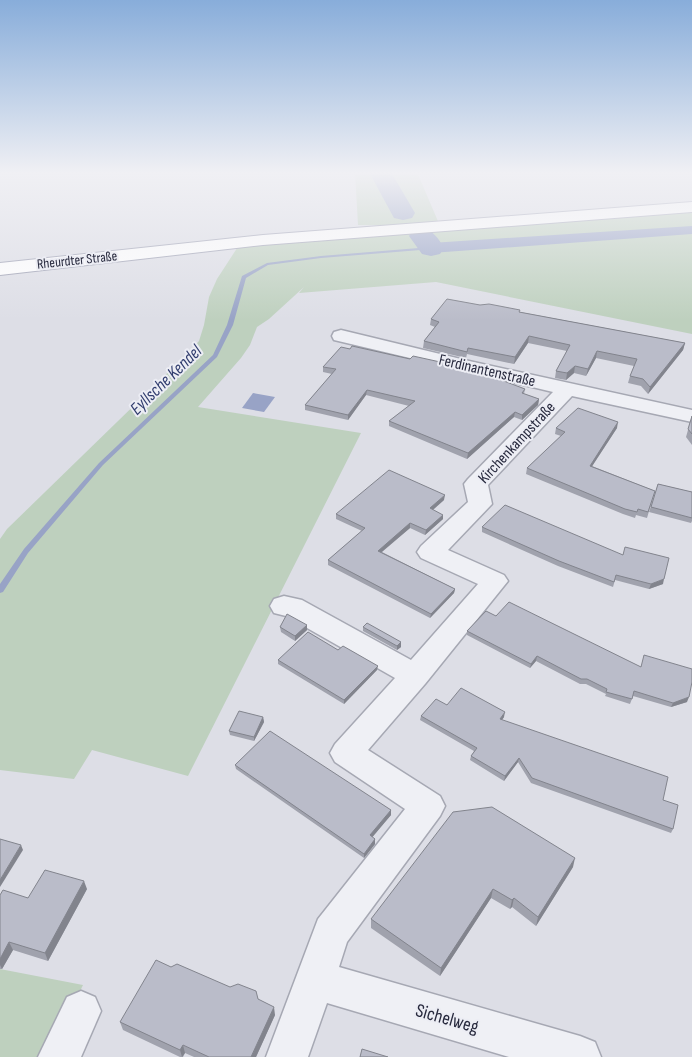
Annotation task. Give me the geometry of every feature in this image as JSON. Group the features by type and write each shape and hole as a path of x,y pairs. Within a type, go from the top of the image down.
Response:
{"main road":[{"name":"Rheurdter Straße","path":"0,269 263,240 506,221"}],"street":[{"name":"Ferdinantenstraße","path":"341,336 692,416"},
{"name":"Kirchenkampstraße","path":"315,980 331,932 428,806 346,753 415,676 495,580 430,552 480,504 476,484 567,389"},
{"path":"284,606 292,608 415,676"},
{"path":"287,1057 315,980"},
{"name":"Sichelweg","path":"315,980 580,1057"},
{"path":"59,1057 81,1011"}],"green space":[{"path":"358,221 438,221 440,226 509,221 692,221 692,334 436,282 299,293 304,287 269,319 257,327 250,345 241,358 198,407 361,433 188,776 92,750 74,779 0,770 0,539 7,529 199,341 209,297 217,279 241,242 362,238 435,226 358,225"},
{"path":"0,969 83,985 48,1057 0,1057"}],"water":[{"path":"253,393 275,397 264,412 242,408"}],"building":[{"path":"447,299 480,305 489,304 520,310 519,312 685,343 650,387 643,379 630,376 637,359 597,351 588,369 575,366 567,373 556,371 570,345 529,336 515,357 468,348 467,352 424,341 439,322 431,319"},
{"path":"352,346 410,359 413,356 472,369 525,389 522,393 539,399 522,415 515,412 468,453 389,421 415,401 367,390 348,415 305,405 336,369 323,367 341,347 350,349"},
{"path":"578,408 618,422 590,466 655,491 648,512 638,509 637,512 625,509 527,468 565,432 556,428"},
{"path":"692,416 692,434 688,429"},
{"path":"389,470 445,495 430,508 443,515 426,530 410,523 378,551 455,589 431,614 328,560 365,528 336,514"},
{"path":"658,484 692,492 692,518 651,507"},
{"path":"505,505 623,555 625,547 669,558 664,579 651,584 616,575 614,582 559,561 482,527"},
{"path":"509,602 641,667 644,655 692,669 689,697 673,703 634,691 632,699 606,692 607,689 587,679 581,679 537,656 531,664 467,631 486,611 496,616"},
{"path":"287,614 307,625 295,636 280,627"},
{"path":"367,623 401,642 397,646 363,627"},
{"path":"308,632 338,650 343,646 378,666 344,700 278,660"},
{"path":"461,688 505,712 500,719 668,777 663,800 678,805 673,829 532,778 519,758 505,776 471,756 477,748 421,716 436,699 447,705"},
{"path":"239,711 263,717 254,737 229,731"},
{"path":"270,731 391,810 370,835 375,839 364,854 235,765"},
{"path":"492,807 575,858 538,917 514,898 512,900 493,889 441,968 371,919 453,812"},
{"path":"0,839 21,845 0,880"},
{"path":"45,870 84,881 45,953 9,942 0,959 0,895 3,890 28,898"},
{"path":"156,960 171,967 177,964 230,987 238,984 256,991 258,999 274,1007 251,1057 209,1057 183,1045 180,1050 120,1022"},
{"path":"362,1049 388,1057 360,1057"}],"waterway":[{"path":"431,248 692,230"},
{"path":"422,236 431,248"},
{"name":"Eyllsche Kendel","path":"0,590 26,551 101,464 215,356 230,325 244,277 267,264 321,257 431,248"}]}
